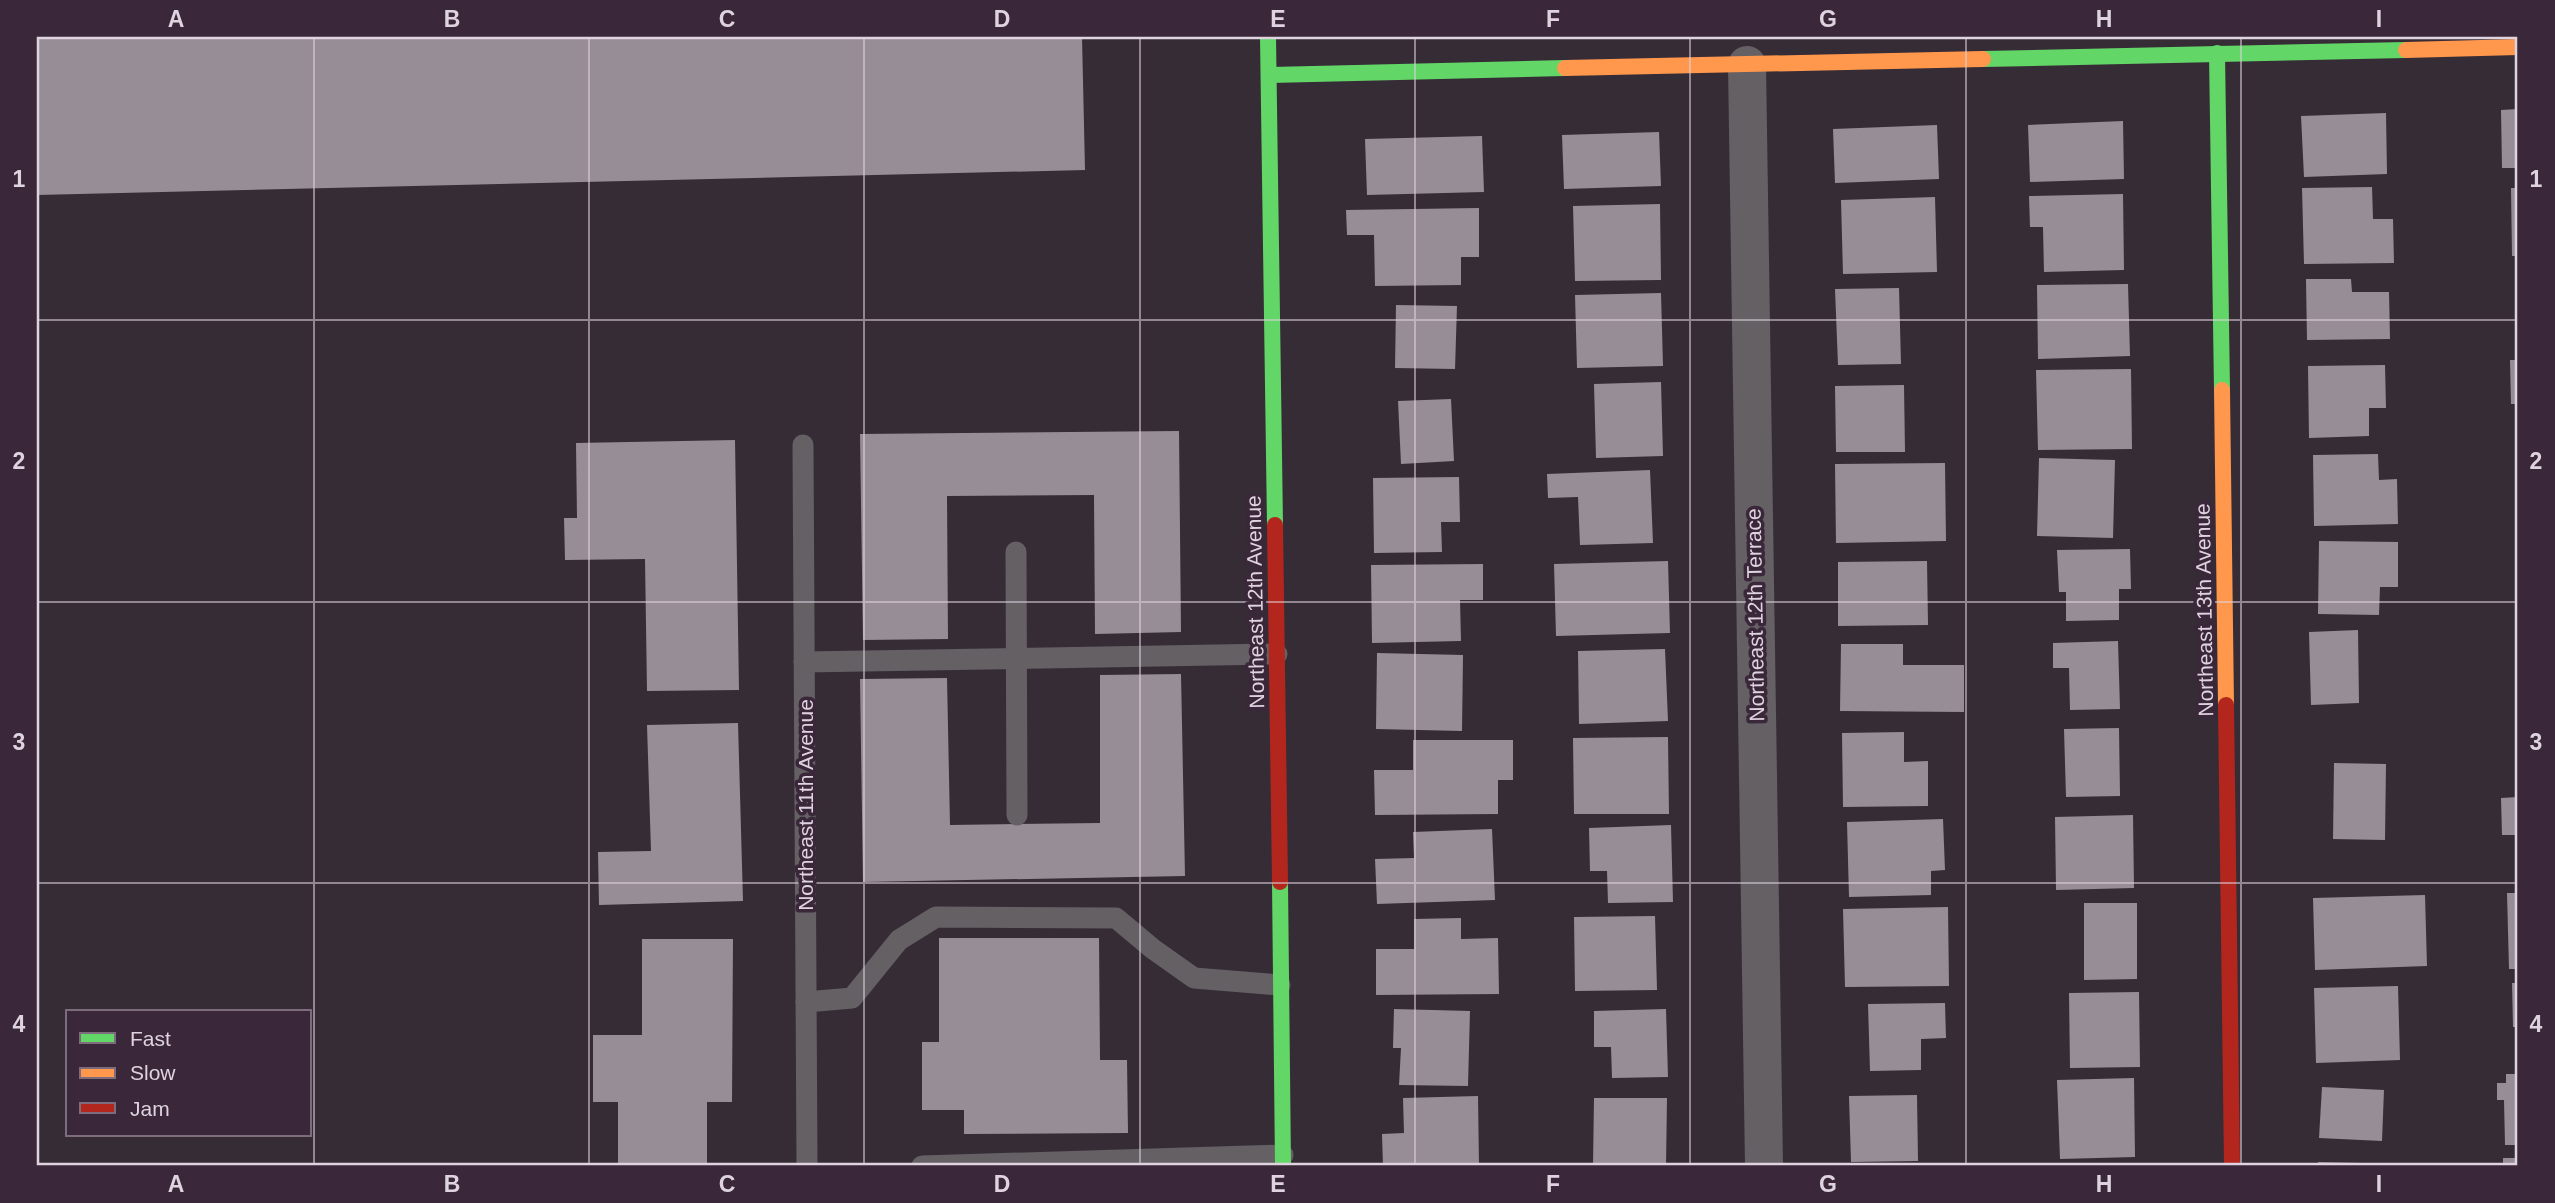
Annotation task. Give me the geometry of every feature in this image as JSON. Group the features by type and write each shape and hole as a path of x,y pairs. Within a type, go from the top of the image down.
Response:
{"street":[{"name":"Northeast 12th Avenue","path":"1268,37 1283,1161"},
{"path":"1270,75 2518,47"},
{"name":"Northeast 13th Avenue","path":"2217,53 2232,1166"},
{"name":"Northeast 12th Terrace","path":"1747,65 1764,1166"}],"lane":[{"name":"Northeast 11th Avenue","path":"803,445 807,1166"},
{"path":"1016,552 1017,815"},
{"path":"804,662 1277,654"},
{"path":"806,1002 852,998 899,940 936,917 1116,918 1194,978 1280,985"},
{"path":"922,1166 1283,1161"}],"building":[{"path":"37,37 1082,37 1085,170 37,195"},
{"path":"2518,109 2518,168 2502,168 2501,110"},
{"path":"2386,113 2387,174 2304,177 2301,116"},
{"path":"2123,121 2124,179 2030,182 2028,125"},
{"path":"1937,125 1939,179 1835,183 1833,129"},
{"path":"1659,132 1661,186 1564,189 1562,135"},
{"path":"1482,136 1484,192 1367,195 1365,139"},
{"path":"2372,187 2373,219 2393,219 2394,263 2304,264 2302,188"},
{"path":"2511,188 2518,188 2518,256 2512,256"},
{"path":"2123,194 2124,270 2044,272 2043,227 2030,227 2029,196"},
{"path":"1935,197 1937,272 1843,274 1841,200"},
{"path":"1660,204 1661,280 1575,281 1573,206"},
{"path":"1479,208 1479,257 1461,257 1461,285 1375,286 1374,235 1347,235 1346,210"},
{"path":"2306,279 2351,279 2352,292 2389,292 2390,339 2307,340"},
{"path":"2128,284 2130,356 2038,359 2037,285"},
{"path":"1899,288 1901,364 1838,365 1835,289"},
{"path":"1661,293 1663,366 1577,368 1575,295"},
{"path":"1396,305 1457,306 1455,369 1395,368"},
{"path":"2510,360 2518,360 2518,404 2511,404"},
{"path":"2385,365 2386,408 2369,408 2369,436 2309,438 2308,366"},
{"path":"2131,369 2132,449 2038,450 2036,370"},
{"path":"1661,382 1663,456 1596,458 1594,384"},
{"path":"1904,385 1905,452 1836,452 1835,386"},
{"path":"1451,399 1454,461 1401,464 1398,401"},
{"path":"1179,431 1181,632 1095,634 1094,495 947,496 948,639 863,640 860,434"},
{"path":"735,440 739,690 647,691 645,559 565,560 564,518 577,518 576,443"},
{"path":"2378,454 2379,480 2397,479 2398,524 2314,526 2313,455"},
{"path":"2039,458 2115,460 2113,538 2037,536"},
{"path":"1945,463 1946,541 1836,543 1835,464"},
{"path":"1650,470 1653,543 1580,545 1578,497 1548,498 1547,474"},
{"path":"1459,477 1460,522 1441,522 1442,552 1374,553 1373,478"},
{"path":"2319,541 2398,542 2398,587 2380,587 2379,615 2318,614"},
{"path":"2130,549 2131,589 2119,589 2119,620 2066,621 2066,592 2059,592 2057,550"},
{"path":"1668,561 1670,633 1556,636 1554,564"},
{"path":"1927,561 1928,625 1838,626 1838,562"},
{"path":"1483,564 1483,600 1460,600 1461,641 1372,643 1371,565"},
{"path":"2358,630 2359,703 2311,705 2309,632"},
{"path":"2118,641 2120,709 2070,710 2069,668 2053,668 2053,643"},
{"path":"1841,644 1903,644 1903,665 1964,665 1964,712 1840,711"},
{"path":"1665,649 1668,721 1579,724 1578,651"},
{"path":"1377,653 1463,655 1462,731 1376,729"},
{"path":"1181,674 1185,876 863,882 860,679 947,678 950,825 1100,823 1100,675"},
{"path":"738,723 743,901 599,905 598,852 651,851 647,725"},
{"path":"2119,728 2120,796 2066,797 2064,729"},
{"path":"1904,732 1904,762 1928,761 1928,806 1843,807 1842,733"},
{"path":"1668,737 1669,814 1574,814 1573,738"},
{"path":"1413,740 1513,740 1513,780 1498,780 1498,814 1375,815 1374,770 1413,770"},
{"path":"2334,763 2386,764 2385,840 2333,839"},
{"path":"2518,797 2518,835 2502,835 2501,798"},
{"path":"2133,815 2134,888 2056,890 2055,817"},
{"path":"1943,819 1945,870 1931,871 1931,895 1849,897 1847,822"},
{"path":"1671,825 1673,902 1608,903 1607,871 1590,871 1589,828"},
{"path":"1492,829 1495,900 1377,904 1375,859 1414,858 1413,832"},
{"path":"2507,893 2518,893 2518,969 2509,969"},
{"path":"2425,895 2427,966 2315,970 2313,898"},
{"path":"2084,903 2137,903 2137,979 2084,980"},
{"path":"1948,907 1949,986 1845,987 1843,909"},
{"path":"1655,916 1657,990 1575,991 1574,917"},
{"path":"1461,918 1461,939 1498,938 1499,994 1376,995 1376,949 1414,949 1414,919"},
{"path":"939,938 1099,938 1100,1060 1127,1060 1128,1133 964,1134 964,1110 922,1110 922,1042 939,1042"},
{"path":"642,939 733,939 732,1102 707,1102 707,1166 618,1166 618,1102 593,1102 593,1035 642,1035"},
{"path":"2512,983 2518,983 2518,1027 2513,1027"},
{"path":"2398,986 2400,1060 2316,1063 2314,988"},
{"path":"2139,992 2140,1067 2070,1068 2069,993"},
{"path":"1945,1003 1946,1038 1921,1039 1921,1070 1870,1071 1868,1004"},
{"path":"1394,1009 1470,1011 1468,1086 1399,1085 1401,1048 1393,1048"},
{"path":"1666,1009 1668,1077 1612,1078 1611,1047 1594,1047 1594,1011"},
{"path":"2506,1074 2518,1074 2518,1145 2505,1145 2504,1100 2497,1100 2497,1083 2506,1083"},
{"path":"2134,1078 2135,1157 2060,1159 2057,1080"},
{"path":"2322,1087 2384,1090 2382,1141 2319,1138"},
{"path":"1917,1095 1918,1161 1851,1162 1849,1096"},
{"path":"1478,1096 1479,1166 1383,1166 1382,1134 1404,1133 1403,1098"},
{"path":"1594,1098 1667,1098 1666,1166 1593,1166"},
{"path":"2503,1158 2518,1158 2518,1166 2503,1166"},
{"path":"2318,1162 2408,1164 2408,1166 2318,1166"}],"traffic: fast":[{"path":"1268,37 1275,525"},
{"path":"1983,59 2406,50"},
{"path":"2217,53 2222,390"},
{"path":"1270,75 1565,68"},
{"path":"1280,882 1283,1166"}],"traffic: slow":[{"path":"2406,50 2518,47"},
{"path":"1565,68 1983,59"},
{"path":"2222,390 2226,705"}],"traffic: jam":[{"path":"1275,525 1280,882"},
{"path":"2226,705 2232,1166"}]}
